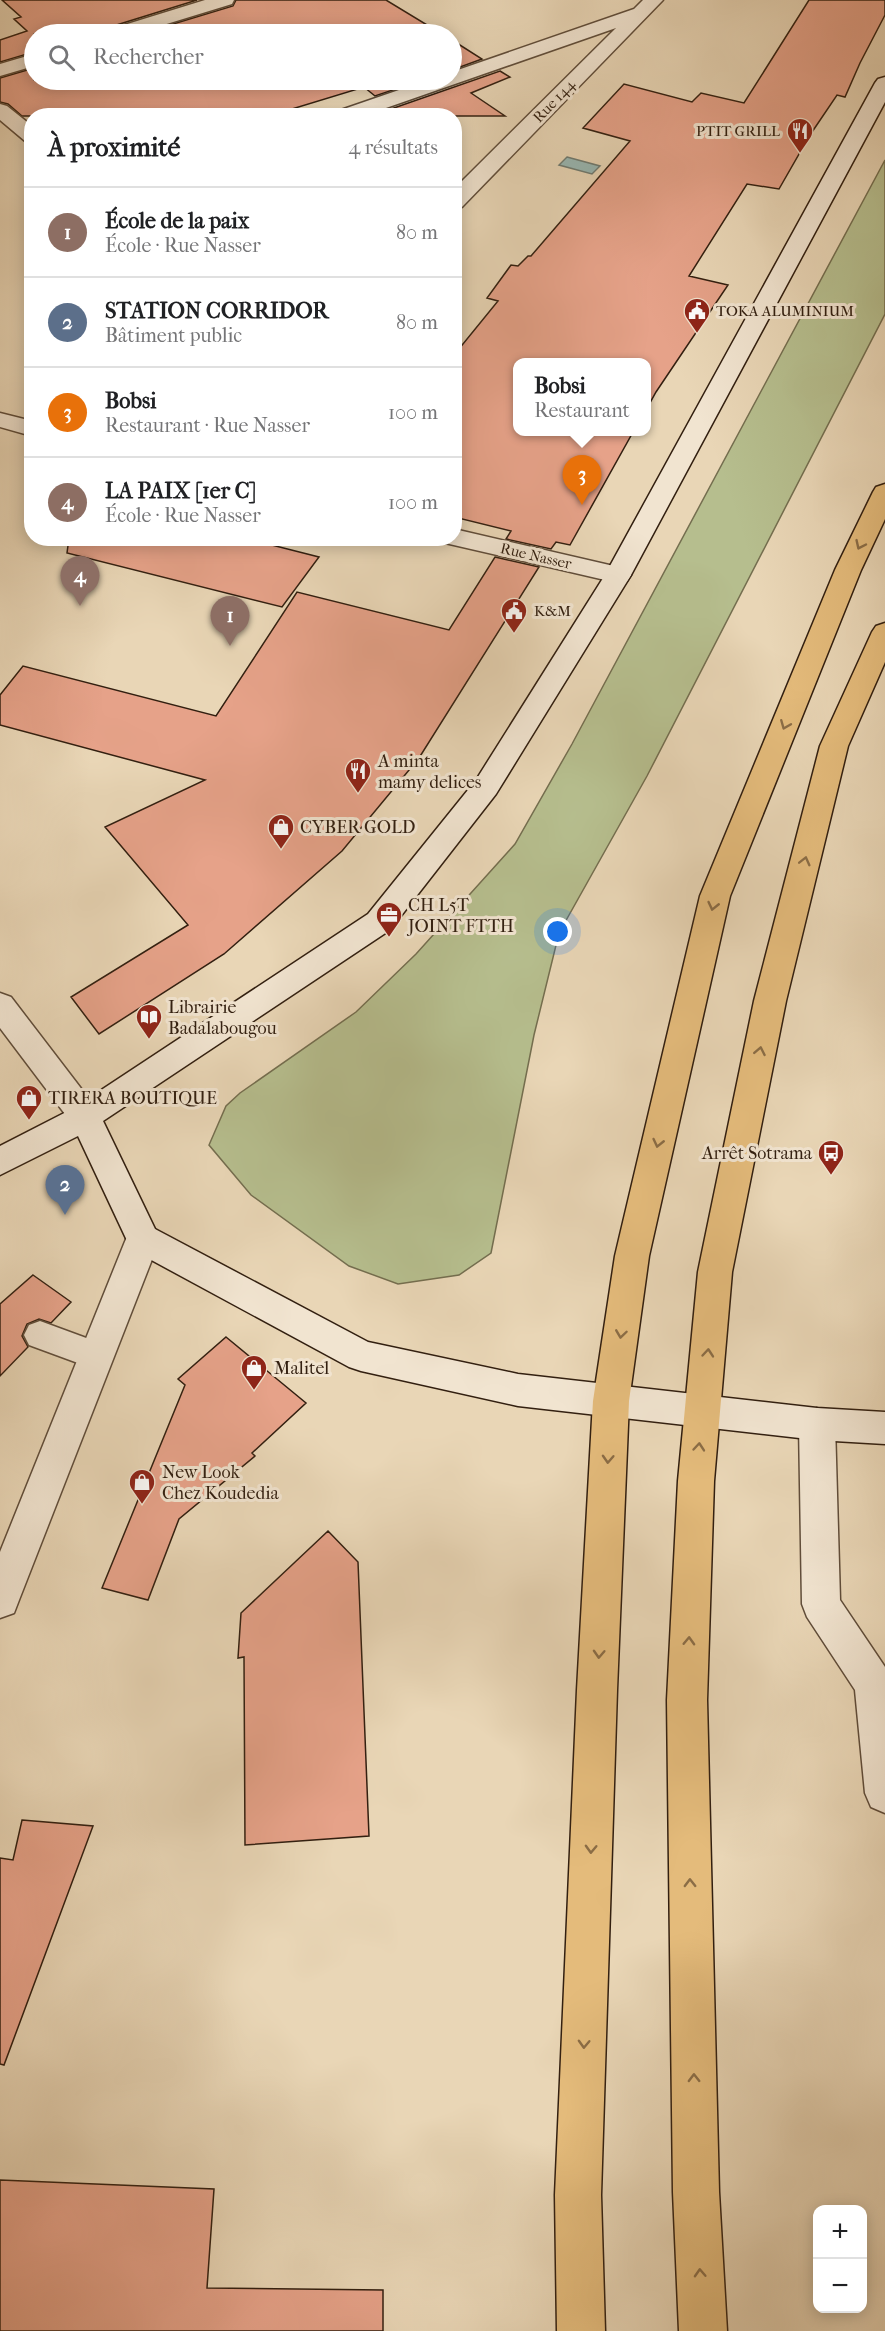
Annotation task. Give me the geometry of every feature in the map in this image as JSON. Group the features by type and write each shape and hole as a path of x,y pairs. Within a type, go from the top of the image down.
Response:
{"highway":[{"path":"580,2331 578,2194 597,1690 611,1401 632,1256 715,896 848,570 885,492"},
{"path":"703,2331 696,2180 687,1700 696,1481 715,1272 770,1001 834,746 885,633"}],"main road":[{"path":"147,24 225,0"},
{"path":"462,74 647,6"},
{"name":"Rue 144","path":"462,194 647,6"},
{"path":"0,70 24,63"},
{"path":"0,1162 85,1117 379,922 486,787 618,576 885,83"},
{"path":"365,108 417,90"},
{"path":"0,110 24,130"},
{"path":"0,420 24,427"},
{"name":"Rue Nasser","path":"462,539 618,576"},
{"path":"0,1005 85,1117 143,1239 361,1356 518,1390 817,1424 885,1428"},
{"path":"0,1600 143,1239"},
{"path":"817,1424 821,1604 874,1685 885,1793"}],"lane":[{"path":"40,1335 97,1356"}],"green space":[{"path":"885,160 885,314 647,776 559,933 534,1035 491,1253 459,1275 398,1284 349,1266 251,1195 209,1145 226,1106 240,1093 356,1012 416,954 515,844 572,744"}],"water":[{"path":"567,157 600,166 592,174 559,165"}],"building":[{"path":"2,0 197,0 120,24 24,24 24,28 14,19 21,17"},
{"path":"236,0 386,0 426,24 173,24 233,6"},
{"path":"809,0 885,0 885,15 845,97 837,95 810,135 779,189 747,184 689,276 728,285 651,401 651,358 513,358 513,436 631,436 570,545 556,542 551,549 506,539 511,531 462,519 462,345 498,301 487,298 511,265 518,266 528,256 531,256 630,141 583,128 624,84 692,102 701,93 744,103"},
{"path":"24,32 24,55 0,62 0,40"},
{"path":"462,46 482,59 462,66"},
{"path":"24,71 24,90 354,90 295,108 24,108 24,116 22,116 8,104 0,102 0,78"},
{"path":"500,71 510,77 471,93 505,116 462,116 462,108 394,108 446,90 462,90 462,84"},
{"path":"368,90 393,90 375,96"},
{"path":"68,546 276,546 319,557 282,607 67,553"},
{"path":"495,557 539,567 419,758 342,851 224,954 99,1034 71,997 188,925 105,827 205,780 0,725 0,695 23,666 216,716 297,592 449,630"},
{"path":"33,1275 71,1302 51,1323 39,1319 27,1324 22,1336 28,1347 0,1376 0,1304"},
{"path":"226,1337 306,1403 252,1453 255,1456 179,1519 148,1600 102,1588 185,1385 178,1379"},
{"path":"328,1531 358,1562 369,1836 245,1845 244,1657 238,1658 241,1613"},
{"path":"22,1820 93,1826 4,2065 0,2064 0,1858 13,1860"},
{"path":"0,2180 214,2189 207,2288 383,2290 383,2331 0,2331"}],"place":[{"name":"PTIT GRILL","path":"800,154"},
{"name":"TOKA ALUMINIUM","path":"697,334"},
{"name":"Bobsi","path":"582,505"},
{"name":"LA PAIX [1er C]","path":"80,606"},
{"name":"K&M","path":"514,634"},
{"name":"École de la paix","path":"230,646"},
{"name":"A minta mamy delices","path":"358,794"},
{"name":"CYBER GOLD","path":"281,850"},
{"name":"CH L5T JOINT FTTH","path":"389,938"},
{"name":"Librairie Badalabougou","path":"149,1040"},
{"name":"TIRERA BOUTIQUE","path":"29,1121"},
{"name":"Arrêt Sotrama","path":"831,1176"},
{"name":"STATION CORRIDOR","path":"65,1215"},
{"name":"Malitel","path":"254,1391"},
{"name":"New Look Chez Koudedia","path":"142,1505"}]}
